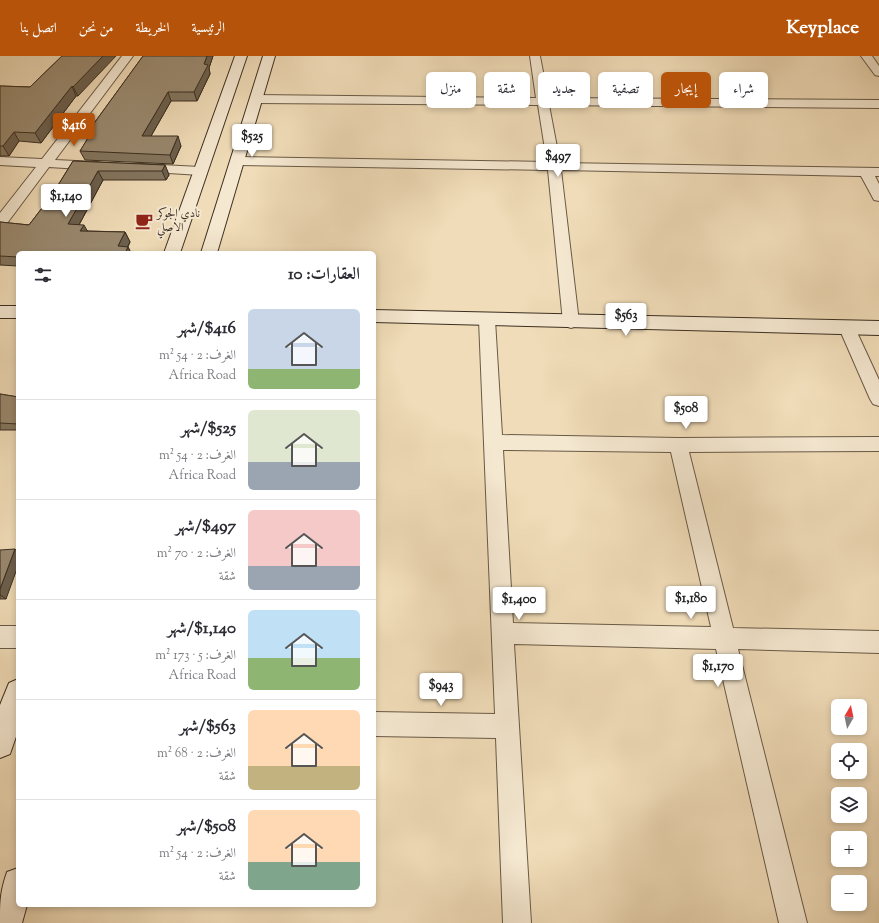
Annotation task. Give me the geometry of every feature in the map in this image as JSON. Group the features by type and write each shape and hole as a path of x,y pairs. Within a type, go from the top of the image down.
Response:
{"street":[{"path":"0,223 128,56"},
{"path":"173,251 240,56"},
{"path":"210,251 269,56"},
{"path":"535,56 538,75"},
{"path":"866,56 879,73"},
{"path":"256,99 538,100"},
{"path":"590,101 879,104"},
{"path":"543,108 554,166 571,322"},
{"path":"0,161 108,166"},
{"path":"237,161 873,172 879,197"},
{"path":"131,168 200,171"},
{"path":"0,312 16,312"},
{"path":"376,316 571,322 708,323 879,328"},
{"path":"487,320 517,923"},
{"path":"847,328 879,399"},
{"path":"493,442 678,445 879,444"},
{"path":"678,445 723,638 793,923"},
{"path":"502,633 879,642"},
{"path":"0,637 16,637"},
{"path":"0,744 16,698"},
{"path":"376,724 507,726"},
{"path":"6,923 16,890"}],"building":[{"path":"62,56 103,56 73,87 72,86 35,133 14,132 3,146 0,146 0,86 30,87"},
{"path":"143,56 207,56 204,64 208,65 194,92 168,92 142,136 178,136 170,155 80,151 91,133 87,133"},
{"path":"73,161 165,165 162,171 98,171 68,224 84,225 80,231 125,232 118,246 128,247 126,251 16,251 16,257 0,256 0,222 29,225 52,195"},
{"path":"0,394 16,397 16,424 0,423"},
{"path":"15,549 0,589 0,550"}],"place":[{"name":"نادي الجوكر الاصلي","path":"144,221"}]}
